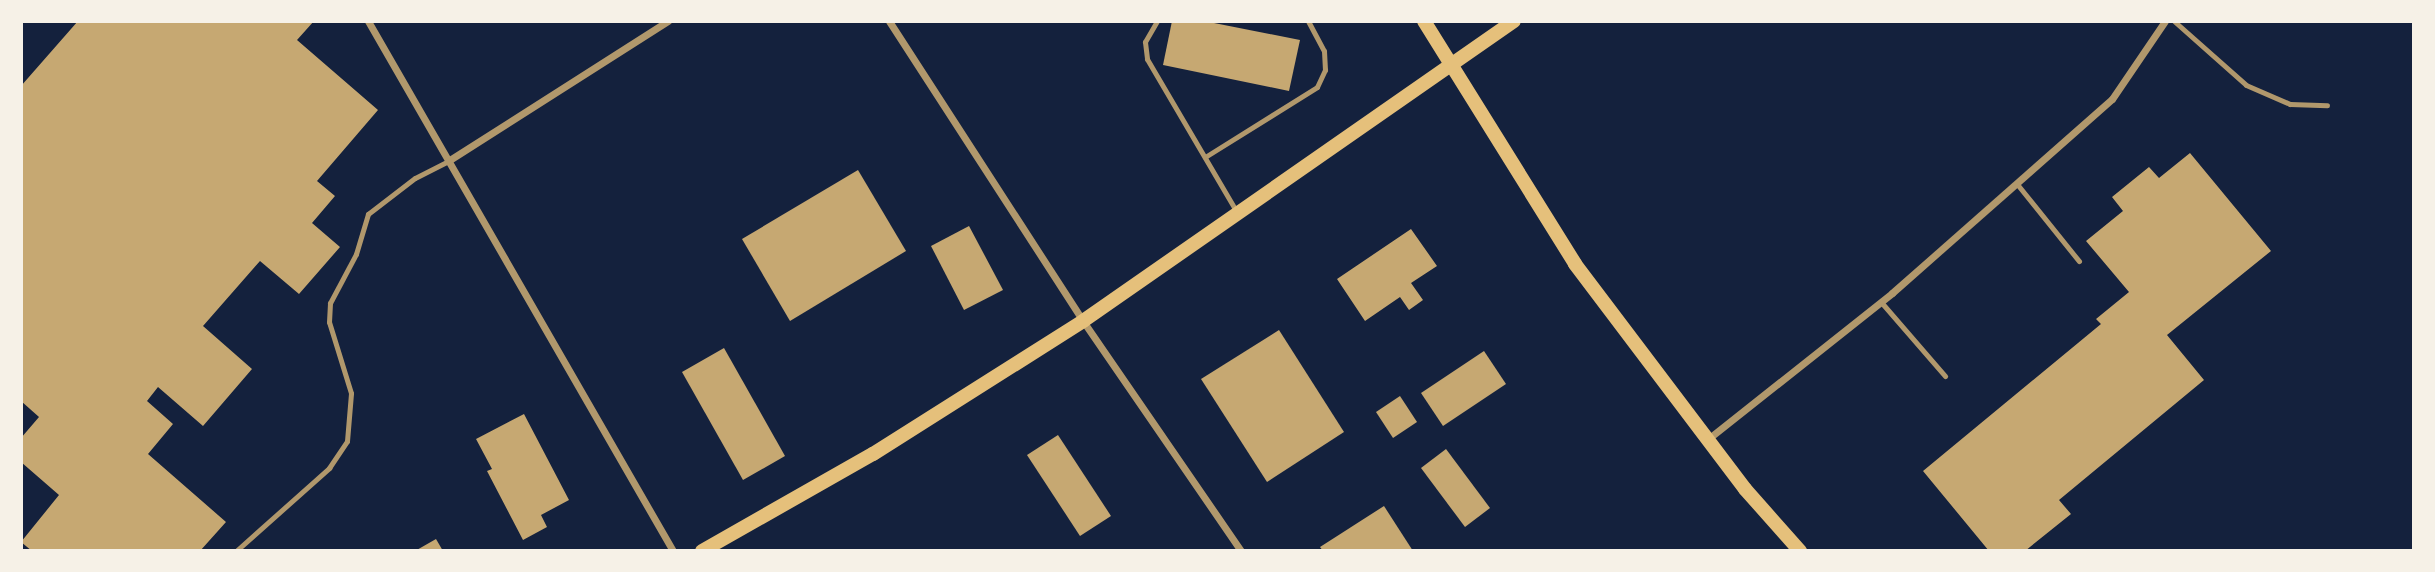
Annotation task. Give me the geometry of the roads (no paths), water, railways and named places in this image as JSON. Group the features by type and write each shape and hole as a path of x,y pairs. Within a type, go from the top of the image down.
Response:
{"main road":[{"path":"1424,21 1575,264 1707,440 1800,551"},
{"path":"702,551 873,454 1083,321 1514,21"}],"street":[{"path":"368,21 673,551"},
{"path":"449,160 668,21"},
{"path":"889,21 1083,321 1241,551"},
{"path":"1707,440 1881,302 2112,99 2165,21"}],"lane":[{"path":"1157,21 1145,42 1147,59 1238,214"},
{"path":"1205,157 1317,87 1325,70 1324,51 1308,21"},
{"path":"2174,21 2246,85 2290,104 2327,105"},
{"path":"236,551 329,468 347,441 352,413 351,393 329,322 330,303 356,254 368,214 415,178 449,160"},
{"path":"2017,184 2079,261"},
{"path":"1881,302 1945,376"}]}
